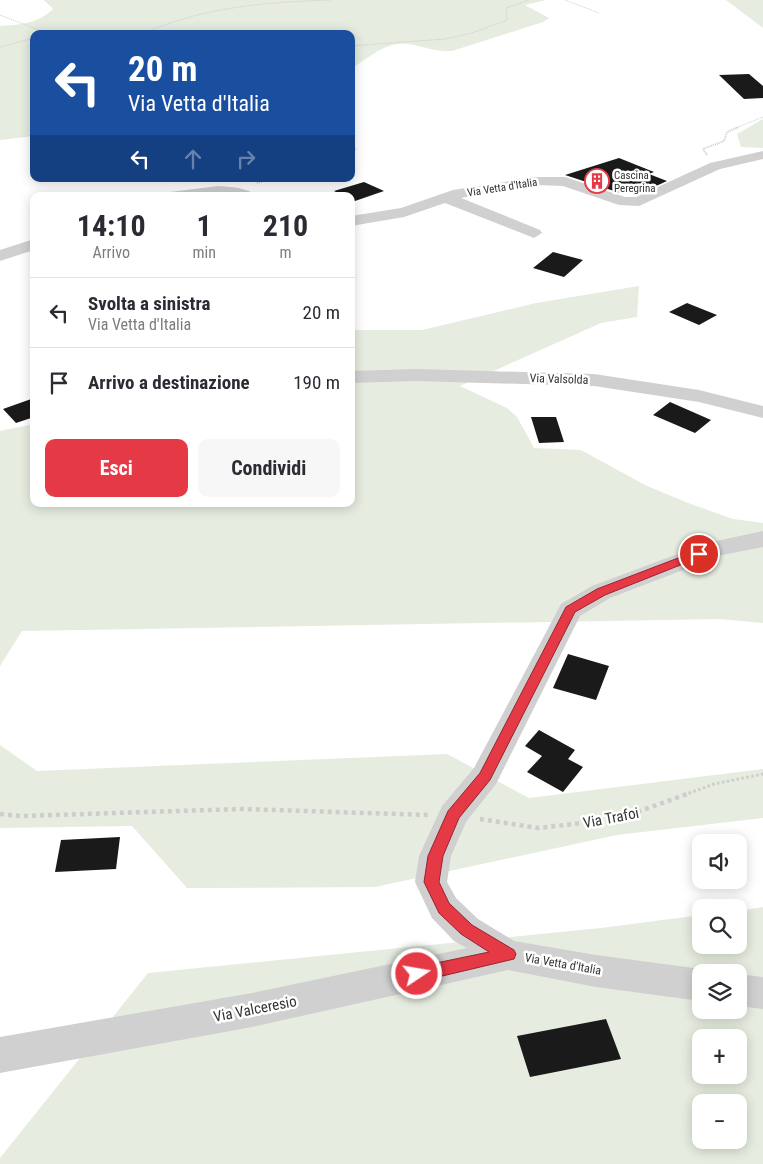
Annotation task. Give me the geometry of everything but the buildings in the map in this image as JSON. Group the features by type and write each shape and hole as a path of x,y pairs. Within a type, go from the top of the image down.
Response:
{"street":[{"name":"Via Vetta d'Italia","path":"355,220 404,212 446,198 549,180 565,182 624,202 639,201 715,166 763,155"},
{"path":"185,192 238,192"},
{"path":"446,198 534,232"},
{"path":"0,256 30,245"},
{"name":"Via Valsolda","path":"355,377 416,375 594,380 699,396 763,412"},
{"name":"Via Vetta d'Italia","path":"692,984 596,971 508,954 466,930 444,908 431,882 436,856 453,815 485,776 570,610 601,592 716,548 763,539"},
{"name":"Via Valceresio","path":"0,1055 252,1010 508,954"},
{"path":"747,991 763,993"}],"path":[{"path":"150,30 173,19 209,10 281,2 331,0"},
{"path":"355,45 369,42 436,40 464,35 487,29 507,20 506,8 528,0"},
{"path":"565,0 599,12"},
{"path":"0,15 39,30 67,30"},
{"path":"0,47 30,39"},
{"path":"715,166 703,149 724,141 727,132 763,117"},
{"name":"Via Trafoi","path":"0,814 21,816 242,809 354,814 453,815 538,828 618,819 714,784 745,776 763,774"}],"shaded area":[{"path":"44,0 546,0 525,5 549,18 543,22 452,51 396,44 380,50 355,66 355,30 30,30 30,136 0,140 0,26 22,24 35,20 48,14 53,9"},
{"path":"726,0 763,0 763,28"},
{"path":"763,119 763,148 741,147 737,134"},
{"path":"639,286 637,317 601,323 460,386 507,408 517,417 534,448 581,450 645,485 688,503 733,519 763,523 763,623 719,619 22,631 0,666 0,431 30,425 30,507 355,507 355,330 422,330 536,303"},
{"path":"0,745 37,771 447,754 529,798 763,769 763,818 617,835 375,887 187,888 132,826 0,828"},
{"path":"763,907 763,1164 0,1164 0,1158 148,973 601,928 692,916 692,954 747,954 747,910"}],"place":[{"name":"Cascina Peregrina","path":"597,181"}],"route":[{"path":"417,974 508,954 466,930 444,908 431,882 436,856 453,815 485,776 570,610 601,592 699,554"}]}
